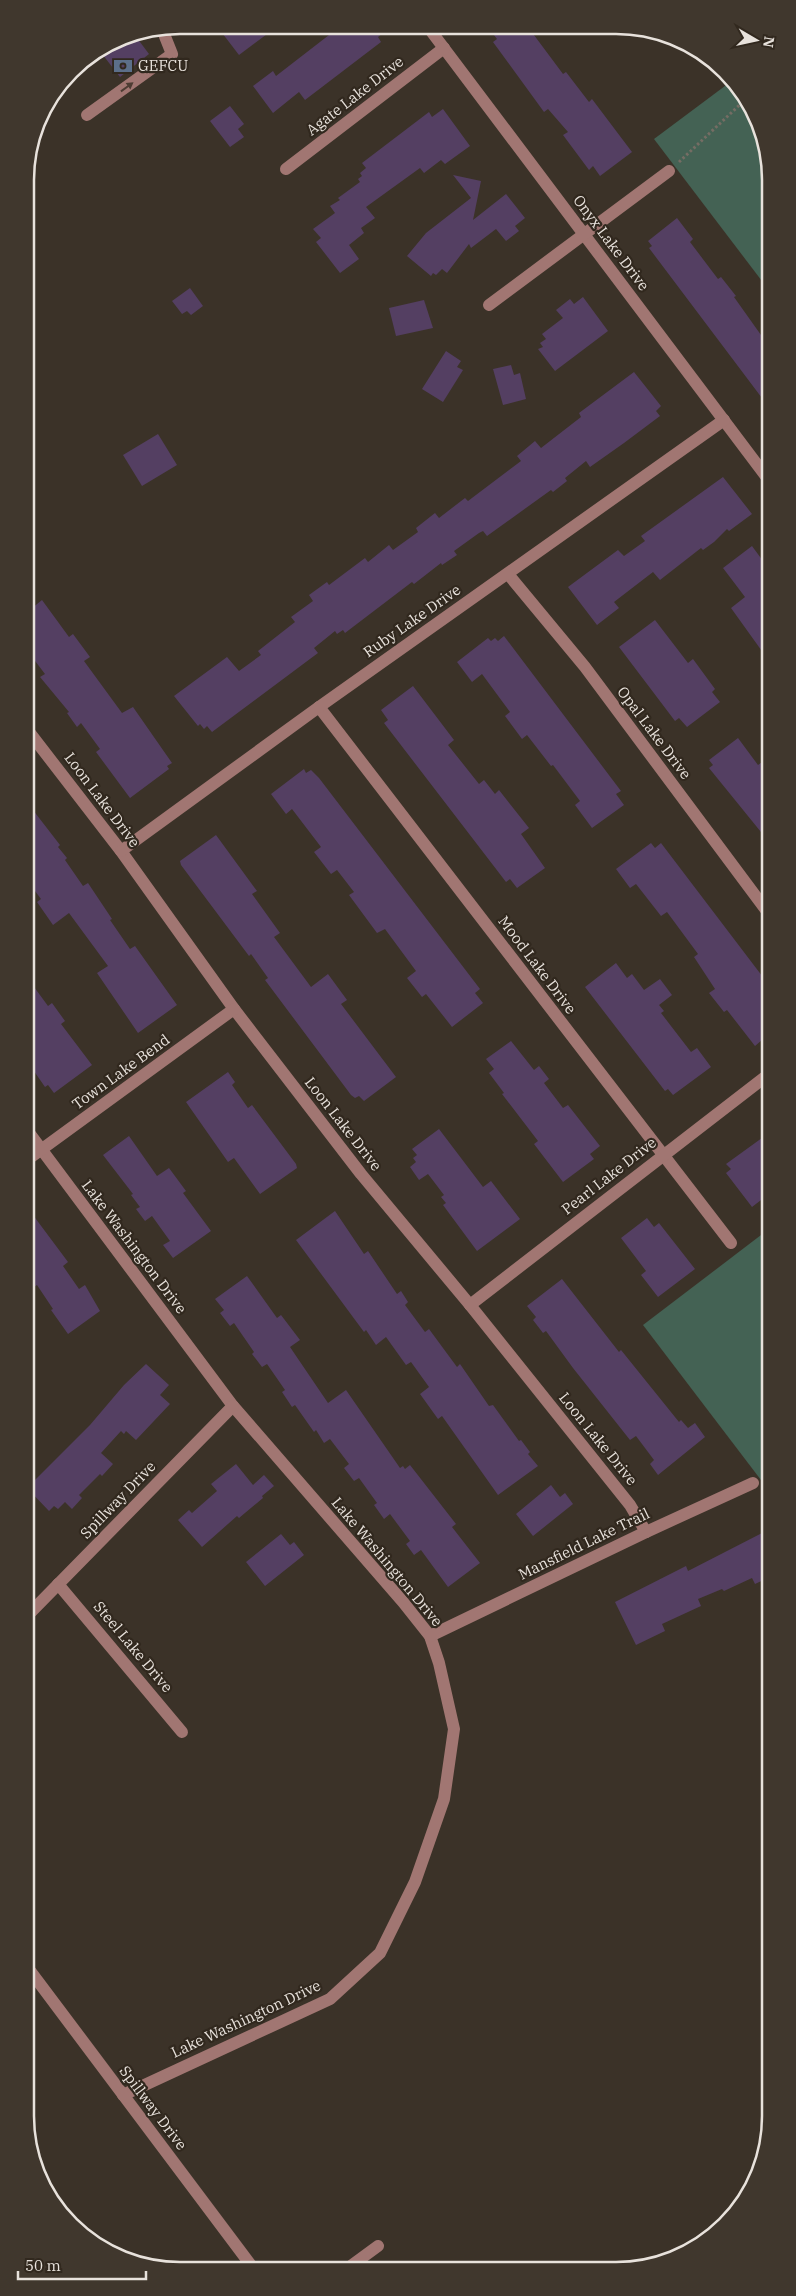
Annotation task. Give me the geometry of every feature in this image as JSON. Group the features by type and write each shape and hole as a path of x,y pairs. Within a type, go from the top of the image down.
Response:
{"street":[{"name":"Onyx Lake Drive","path":"433,34 762,471"},
{"path":"87,115 172,54 165,35"},
{"name":"Agate Lake Drive","path":"286,169 444,48"},
{"path":"489,305 669,171"},
{"name":"Ruby Lake Drive","path":"121,850 724,420"},
{"name":"Opal Lake Drive","path":"508,574 585,667 762,905"},
{"name":"Mood Lake Drive","path":"319,707 731,1243"},
{"name":"Loon Lake Drive","path":"34,738 121,850 234,1009 361,1174 470,1305 630,1505 646,1532"},
{"name":"Town Lake Bend","path":"34,1155 234,1009"},
{"name":"Pearl Lake Drive","path":"470,1305 762,1079"},
{"name":"Lake Washington Drive","path":"34,1139 233,1406 403,1602 430,1636 439,1663 454,1729 444,1799 415,1882 380,1953 330,1999 123,2095"},
{"name":"Spillway Drive","path":"34,1609 233,1406"},
{"name":"Mansfield Lake Trail","path":"430,1636 646,1532 753,1483"},
{"name":"Steel Lake Drive","path":"58,1584 182,1732"},
{"name":"Spillway Drive","path":"34,1976 248,2262"},
{"path":"356,2262 378,2246"}],"path":[{"path":"669,171 741,104"}],"green space":[{"path":"727,85 732,91 743,107 755,133 762,170 762,281 654,139"},
{"path":"762,1234 762,1481 643,1325"}],"building":[{"path":"223,34 267,34 239,55"},
{"path":"382,34 378,37 381,42 305,100 299,92 273,113 253,86 273,71 276,76 329,35"},
{"path":"493,34 533,34 563,74 566,72 589,102 592,99 632,152 600,176 593,166 589,170 563,135 568,132 548,109 544,112 493,42 497,39"},
{"name":"GEFCU","path":"138,40 149,54 120,77 103,55"},
{"path":"230,106 244,124 238,129 244,137 230,147 210,121"},
{"path":"443,109 470,146 445,164 441,160 424,173 420,168 366,207 375,218 361,228 364,233 349,245 359,259 340,273 316,242 321,238 313,229 335,213 330,206 340,200 338,198 360,182 358,179 362,176 360,173 366,168 362,163 429,112 432,117"},
{"path":"453,175 481,181 473,220 506,194 525,218 515,226 519,231 506,241 496,229 471,248 469,244 447,273 442,269 436,275 433,273 431,276 407,256 426,233 471,198"},
{"path":"677,218 693,239 690,242 718,279 721,277 736,296 734,297 762,337 762,398 649,248 652,246 648,241"},
{"path":"190,288 203,306 191,315 187,311 182,314 172,301"},
{"path":"583,297 608,331 555,371 538,349 543,347 540,343 546,339 542,334 563,318 556,310 570,299 574,304"},
{"path":"424,300 433,328 396,336 389,308"},
{"path":"446,351 461,361 457,367 463,370 443,402 422,389"},
{"path":"511,365 514,375 520,373 526,399 503,405 493,369"},
{"path":"634,372 661,406 656,411 660,416 590,467 586,461 565,478 567,481 553,492 551,490 487,536 483,531 479,533 454,551 457,555 442,565 441,563 414,584 412,582 345,633 343,630 337,634 335,631 314,648 318,653 212,732 207,726 204,729 200,724 198,726 174,696 227,657 239,671 261,655 258,651 295,622 291,617 313,601 309,595 327,582 329,585 365,558 368,562 389,545 393,550 418,532 416,528 435,513 439,518 465,498 468,501 521,461 517,456 535,441 541,448 581,417 579,413"},
{"path":"158,434 177,465 142,486 123,455"},
{"path":"723,477 752,514 729,531 727,529 714,542 703,550 701,548 660,580 653,572 614,602 619,608 597,625 568,587 618,550 624,556 645,541 641,536"},
{"path":"752,546 762,560 762,651 731,608 745,597 723,568"},
{"path":"42,600 69,637 73,634 90,657 84,661 122,713 133,707 172,763 167,766 169,769 130,798 96,752 100,749 81,723 77,727 67,713 69,712 40,677 45,674 34,660 34,606"},
{"path":"655,620 688,663 693,659 715,689 712,692 720,702 687,727 679,718 675,721 619,647"},
{"path":"504,636 621,791 616,794 624,805 592,828 575,805 580,801 527,735 522,739 505,716 510,712 482,674 472,682 457,662 488,638 491,641 495,638 498,641"},
{"path":"413,686 454,740 448,745 479,784 484,780 495,794 499,790 529,828 521,834 545,868 517,888 510,879 506,882 384,723 388,720 381,710"},
{"path":"738,738 758,765 762,762 762,833 709,768 713,765 709,760"},
{"path":"304,769 306,773 311,770 319,778 480,989 475,993 483,1003 452,1027 426,994 422,997 407,978 416,971 385,929 377,933 349,895 354,892 337,870 331,874 314,852 321,847 292,809 286,814 271,794"},
{"path":"34,811 60,845 58,847 67,858 65,860 83,886 88,883 130,949 135,946 177,1005 138,1033 97,973 108,966 69,913 53,925 37,902 41,899 34,890"},
{"path":"216,835 257,891 252,894 280,933 274,937 311,987 328,974 347,1000 341,1004 396,1077 364,1101 359,1096 355,1098 351,1095 265,980 268,978 251,954 249,956 181,865 180,861"},
{"path":"651,843 655,848 661,843 762,976 762,1040 755,1046 727,1010 724,1012 709,993 715,989 694,957 698,954 667,912 661,916 636,884 630,888 616,869"},
{"path":"616,963 627,978 632,974 644,990 660,979 672,995 659,1005 664,1011 661,1013 691,1052 697,1048 711,1067 673,1095 668,1089 665,1091 585,987"},
{"path":"34,987 48,1006 52,1003 65,1021 61,1024 92,1065 54,1093 48,1085 45,1087 34,1071"},
{"path":"511,1041 534,1070 539,1066 549,1079 544,1083 563,1108 568,1105 600,1146 590,1154 594,1159 563,1182 534,1144 538,1141 502,1094 504,1093 489,1073 494,1069 486,1059"},
{"path":"228,1072 235,1082 232,1085 248,1108 252,1105 296,1164 297,1168 260,1194 234,1158 228,1162 186,1102"},
{"path":"439,1129 483,1187 491,1181 520,1219 477,1251 443,1205 446,1203 441,1197 444,1195 428,1174 419,1180 410,1167 416,1162 413,1158 417,1155 412,1149"},
{"path":"129,1136 157,1176 169,1168 186,1191 183,1193 211,1231 173,1258 163,1245 170,1241 152,1216 145,1221 136,1209 140,1207 131,1195 133,1194 103,1155"},
{"path":"762,1138 762,1199 752,1207 726,1173 731,1169 726,1164"},
{"path":"335,1211 364,1254 368,1251 397,1294 401,1291 408,1302 405,1305 425,1332 429,1329 457,1367 460,1364 489,1406 493,1405 519,1441 521,1440 530,1452 528,1454 538,1466 498,1495 442,1416 438,1419 420,1394 429,1387 411,1362 406,1365 386,1337 376,1345 366,1330 364,1332 296,1240"},
{"path":"34,1216 68,1262 63,1266 79,1289 85,1285 100,1311 68,1334 51,1310 53,1309 37,1285 34,1287"},
{"path":"647,1218 654,1227 659,1223 695,1269 658,1297 641,1275 646,1271 621,1238"},
{"path":"247,1276 277,1318 281,1315 300,1340 290,1347 328,1403 346,1390 400,1468 403,1466 405,1469 410,1465 456,1524 452,1527 480,1563 448,1587 421,1550 414,1555 406,1544 410,1541 390,1514 384,1519 374,1505 377,1503 359,1478 354,1481 344,1468 349,1464 330,1439 324,1443 316,1430 314,1432 295,1405 292,1407 282,1392 285,1390 267,1364 262,1367 234,1323 230,1326 220,1313 224,1310 215,1299"},
{"path":"562,1279 619,1352 621,1350 679,1422 681,1420 688,1428 695,1423 705,1437 658,1475 650,1464 654,1460 636,1436 630,1440 546,1331 543,1333 533,1320 536,1317 527,1306"},
{"path":"146,1364 169,1385 160,1395 170,1404 136,1440 126,1431 124,1434 121,1431 101,1453 113,1464 79,1495 82,1498 72,1509 65,1502 58,1509 54,1506 49,1511 34,1495 34,1481 90,1425 124,1385"},
{"path":"236,1464 253,1485 264,1475 274,1486 262,1496 263,1498 239,1518 237,1516 202,1547 178,1520 189,1510 192,1513 217,1491 211,1484"},
{"path":"551,1485 560,1497 565,1493 573,1504 533,1536 516,1514"},
{"path":"762,1533 762,1581 755,1584 752,1578 724,1591 722,1589 698,1599 701,1606 662,1624 665,1631 636,1645 615,1602 686,1566 688,1571"},
{"path":"281,1534 290,1545 294,1542 304,1555 265,1586 246,1562"}],"place":[{"name":"GEFCU","path":"123,66"}]}
